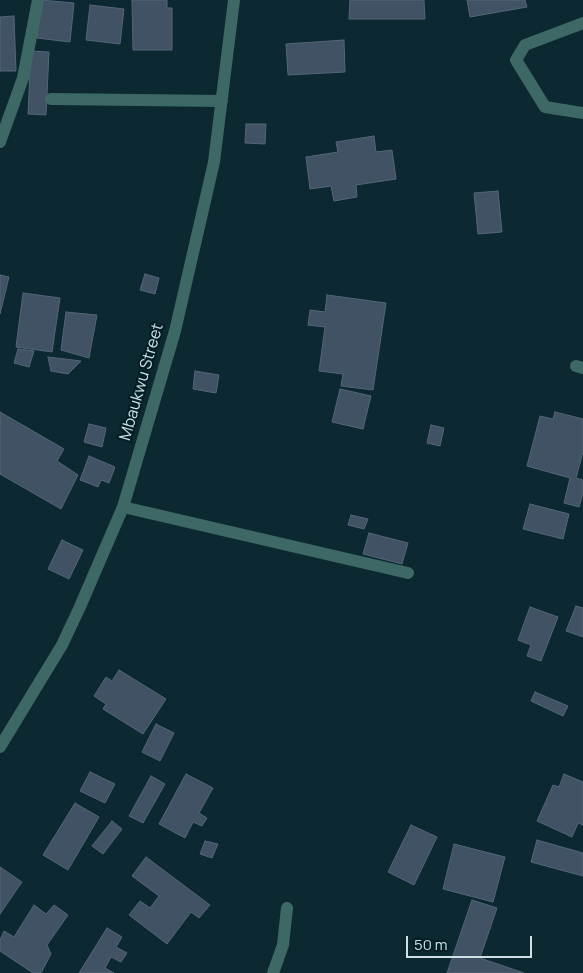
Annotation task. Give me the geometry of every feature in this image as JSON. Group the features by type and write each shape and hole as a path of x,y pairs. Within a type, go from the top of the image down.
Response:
{"street":[{"path":"0,142 23,78 38,0"},
{"name":"Mbaukwu Street","path":"0,747 62,645 123,507 175,331 214,162 234,0"},
{"path":"583,22 525,46 516,60 545,107 583,113"},
{"path":"51,99 222,101"},
{"path":"123,507 408,573"},
{"path":"273,973 283,945 288,908"}],"building":[{"path":"41,0 74,3 70,42 37,38"},
{"path":"132,0 167,0 167,8 172,8 172,50 133,50"},
{"path":"350,0 424,0 425,19 349,19"},
{"path":"467,0 525,0 527,7 470,17"},
{"path":"90,5 124,9 120,44 86,40"},
{"path":"14,16 16,71 0,71 0,17"},
{"path":"344,40 345,72 288,75 286,44"},
{"path":"31,51 49,52 46,115 28,114"},
{"path":"246,124 266,124 265,144 245,143"},
{"path":"374,136 376,152 392,150 396,179 356,185 357,197 334,201 331,186 310,189 306,157 338,152 336,142"},
{"path":"498,191 502,232 478,234 474,193"},
{"path":"145,274 159,278 155,294 140,290"},
{"path":"0,275 9,277 0,314"},
{"path":"23,293 60,298 52,352 16,347"},
{"path":"327,295 386,303 373,390 341,386 343,374 319,371 325,327 308,325 310,310 325,312"},
{"path":"66,312 97,315 89,358 61,350"},
{"path":"18,349 34,351 29,367 14,363"},
{"path":"48,357 81,361 68,374 51,371"},
{"path":"195,371 219,375 216,393 193,389"},
{"path":"340,389 371,396 363,429 332,422"},
{"path":"0,412 64,449 57,461 78,475 61,509 0,474"},
{"path":"555,412 583,419 583,452 576,478 583,480 583,493 579,507 564,503 570,478 527,466 540,416 553,419"},
{"path":"89,424 106,428 102,447 84,442"},
{"path":"431,425 444,428 440,446 427,443"},
{"path":"89,456 115,467 109,483 101,480 98,487 80,480"},
{"path":"530,504 569,514 563,539 523,529"},
{"path":"351,515 368,519 364,529 348,525"},
{"path":"369,533 408,543 402,564 363,554"},
{"path":"62,540 83,550 69,579 48,569"},
{"path":"576,606 583,608 583,637 566,631"},
{"path":"530,607 558,617 541,661 527,656 531,645 518,640"},
{"path":"119,670 166,699 143,734 103,709 106,704 94,696 106,677 112,681"},
{"path":"535,692 568,706 563,716 531,701"},
{"path":"156,724 174,733 160,761 142,752"},
{"path":"90,772 115,784 105,803 80,791"},
{"path":"186,774 213,788 199,813 207,818 202,826 193,822 185,838 159,824"},
{"path":"564,774 583,782 583,825 578,823 572,837 537,821 553,785 559,787"},
{"path":"151,776 165,784 143,823 129,816"},
{"path":"75,803 99,817 68,870 43,855"},
{"path":"112,821 122,829 103,854 92,846"},
{"path":"411,825 437,837 414,885 388,872"},
{"path":"537,840 583,853 583,876 531,862"},
{"path":"205,841 218,844 212,858 200,854"},
{"path":"454,844 505,857 493,902 443,889"},
{"path":"146,857 210,905 199,918 191,912 167,944 129,915 140,901 150,908 159,896 132,876"},
{"path":"0,867 22,882 0,914"},
{"path":"472,900 497,908 480,958 524,973 447,973"},
{"path":"34,905 46,914 54,905 68,915 47,945 51,954 41,973 33,973 0,951 0,940 4,931 14,937"},
{"path":"107,928 122,937 116,947 127,953 121,962 111,957 105,968 114,973 79,973"}]}
